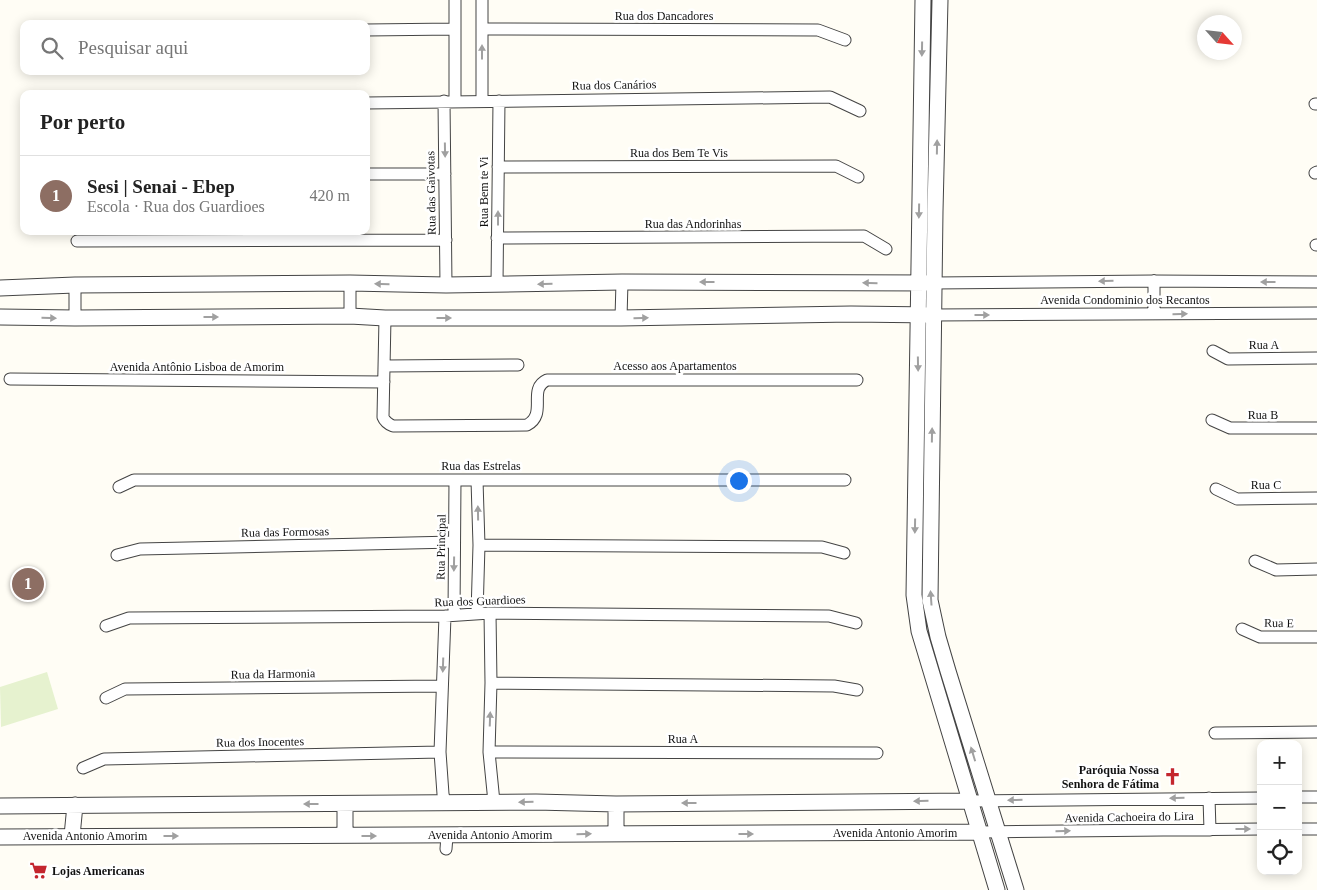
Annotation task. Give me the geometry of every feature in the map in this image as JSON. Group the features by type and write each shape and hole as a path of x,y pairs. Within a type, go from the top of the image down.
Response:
{"street":[{"path":"450,101 455,0"},
{"path":"482,0 482,101"},
{"path":"923,0 914,595 919,632 998,890"},
{"path":"940,0 930,600 938,637 1016,890"},
{"path":"370,30 455,29"},
{"name":"Rua dos Dancadores","path":"482,29 818,30 845,40"},
{"name":"Rua dos Canários","path":"370,102 830,97 860,110"},
{"name":"Rua Bem te Vi","path":"497,284 498,100"},
{"name":"Rua das Gaivotas","path":"446,285 445,174 450,101"},
{"name":"Rua dos Bem Te Vis","path":"498,167 836,166 858,177"},
{"path":"370,174 445,174"},
{"name":"Rua das Andorinhas","path":"498,238 864,236 886,249"},
{"path":"77,241 446,240"},
{"path":"1154,281 1154,314"},
{"path":"621,318 622,282"},
{"path":"0,288 75,285 350,283 446,285 622,282 934,283"},
{"name":"Avenida Condominio dos Recantos","path":"934,283 1317,282"},
{"path":"350,283 350,316"},
{"path":"75,285 75,318"},
{"name":"Avenida Condominio dos Recantos","path":"934,315 1317,313"},
{"path":"0,317 350,316 385,318 621,318 851,314 934,315"},
{"path":"384,382 385,318"},
{"name":"Rua A","path":"1213,351 1228,359 1317,358"},
{"path":"385,366 518,365"},
{"name":"Avenida Antônio Lisboa de Amorim","path":"10,380 384,382"},
{"name":"Acesso aos Apartamentos","path":"384,382 383,417 385,421 393,426 527,425 535,420 538,390 540,385 547,380 856,380"},
{"name":"Rua B","path":"1212,420 1230,428 1317,428"},
{"name":"Rua das Estrelas","path":"119,487 134,480 845,480"},
{"name":"Rua Principal","path":"449,616 454,542 455,480"},
{"path":"477,480 479,545 477,614"},
{"name":"Rua C","path":"1216,489 1238,499 1317,498"},
{"name":"Rua das Formosas","path":"117,555 140,549 454,542"},
{"path":"479,545 822,547 844,553"},
{"path":"1255,561 1276,570 1317,569"},
{"path":"490,613 491,682 488,752 494,802"},
{"name":"Rua dos Guardioes","path":"106,626 129,618 449,616 490,613 830,616 856,623"},
{"path":"445,803 440,752 442,686 449,616"},
{"name":"Rua E","path":"1242,629 1260,637 1317,637"},
{"path":"491,682 834,686 857,690"},
{"name":"Rua da Harmonia","path":"106,698 125,689 442,686"},
{"path":"1215,733 1317,732"},
{"name":"Rua dos Inocentes","path":"83,768 104,759 440,752"},
{"name":"Rua A","path":"488,752 876,753"},
{"path":"1302,797 1317,797"},
{"path":"1209,798 1210,830"},
{"name":"Avenida Cachoeira do Lira","path":"970,801 1257,798"},
{"path":"0,806 970,801"},
{"path":"345,804 345,835"},
{"path":"616,804 616,834"},
{"path":"72,836 75,805"},
{"name":"Avenida Cachoeira do Lira","path":"980,832 1257,829"},
{"path":"1302,829 1317,829"},
{"name":"Avenida Antonio Amorim","path":"0,837 345,835 447,842 616,834 980,832"}],"green space":[{"path":"47,672 58,709 1,727 0,687"}],"place":[{"name":"Sesi | Senai - Ebep","path":"28,584"},
{"name":"Paróquia Nossa Senhora de Fátima","path":"1173,777"},
{"name":"Lojas Americanas","path":"38,871"}]}
